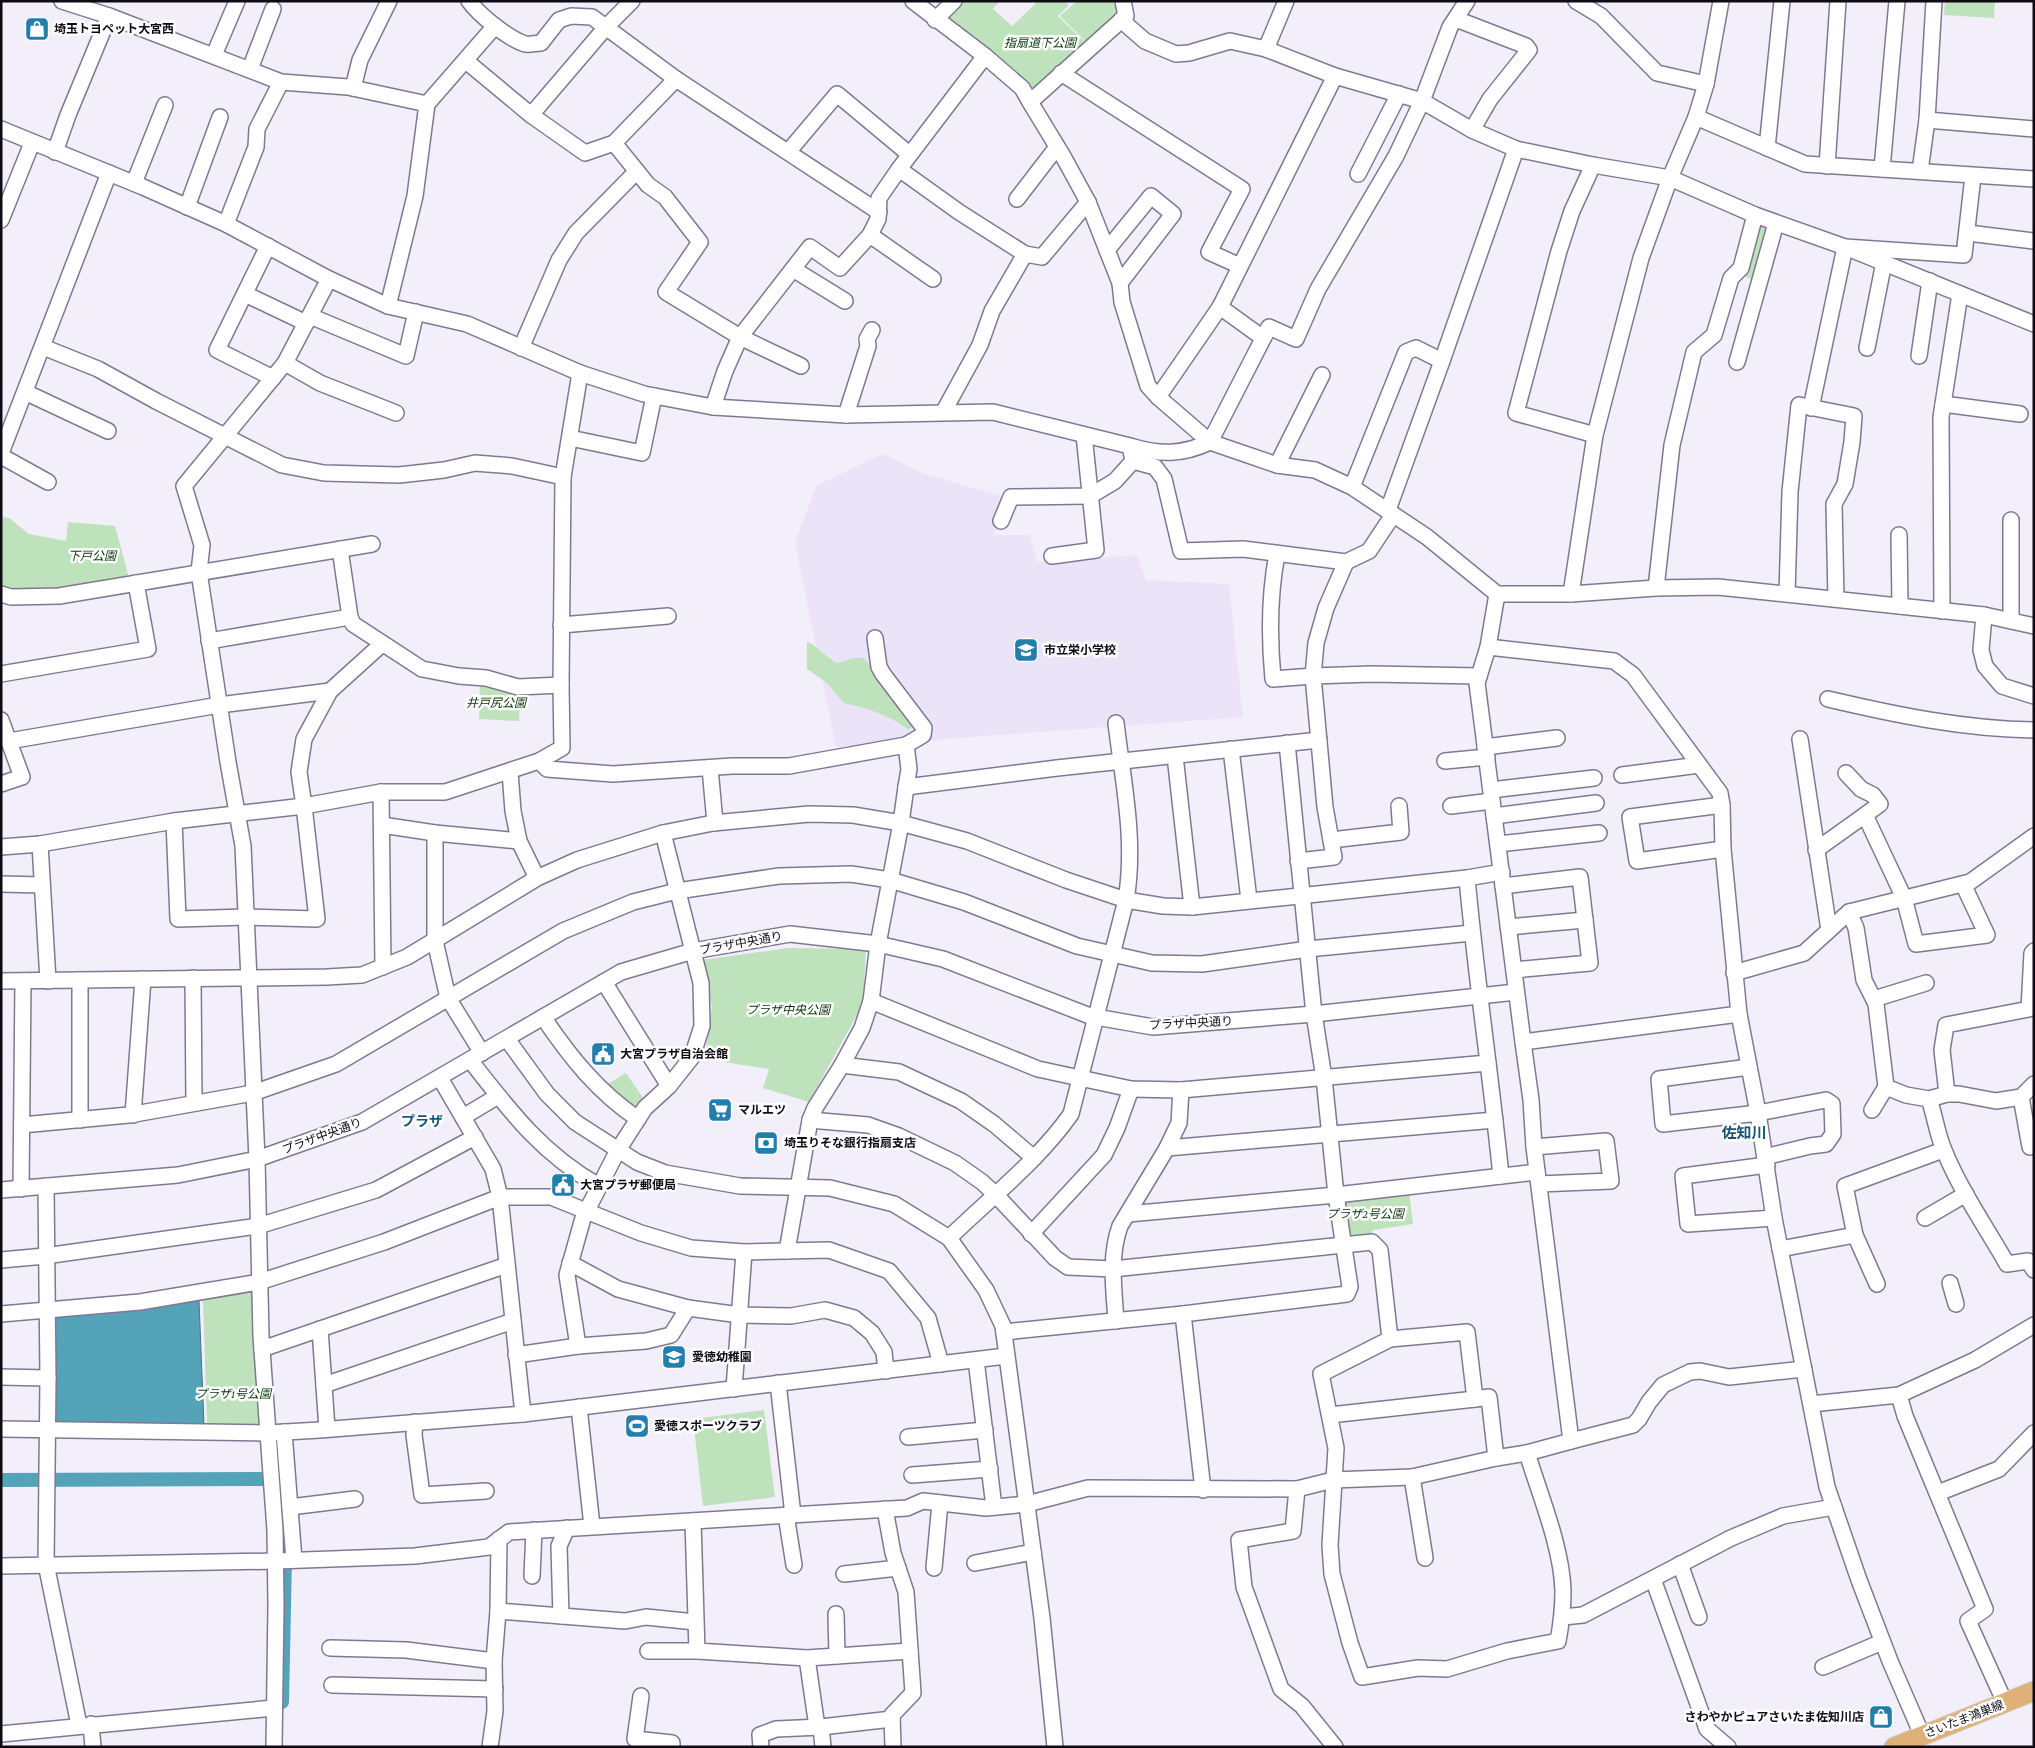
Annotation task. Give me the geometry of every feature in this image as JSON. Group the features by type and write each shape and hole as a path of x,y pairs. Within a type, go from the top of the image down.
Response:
{"main road":[{"name":"さいたま鴻巣線","path":"1894,1747 2034,1691"}],"street":[{"path":"62,1 109,16 281,82 353,88 427,104"},
{"path":"214,55 237,1"},
{"path":"353,88 360,60 389,1"},
{"path":"469,1 477,12 495,26 526,45 541,43 559,20 571,16 592,17 607,26 676,79 879,212"},
{"path":"531,115 607,26 632,1"},
{"path":"912,1 935,20 986,56 1022,88 1088,202 1120,283 1122,302 1148,386 1210,442 1277,465 1315,470 1352,487 1427,537 1497,594 1571,594 1718,586 1984,615 2034,626"},
{"path":"935,20 954,1"},
{"path":"1030,102 1126,16 1123,1"},
{"path":"1266,49 1286,1"},
{"path":"1,129 134,183 226,224 329,279 388,306 467,324 580,373 654,396 713,407 846,415 944,411 993,412 1149,452 1173,453 1198,448 1210,442 1269,327 1296,339 1318,289 1396,156 1422,101 1450,27 1467,1"},
{"path":"1576,1 1601,16 1656,73 1706,84"},
{"path":"1571,594 1595,435 1641,258 1670,178 1696,117 1706,84 1721,1"},
{"path":"1767,148 1782,1"},
{"path":"1827,166 1838,1"},
{"path":"1882,169 1897,1"},
{"path":"1920,172 1927,120 1934,1"},
{"path":"250,69 273,9"},
{"path":"56,152 68,115 109,16"},
{"path":"1456,19 1526,46 1529,50 1490,99 1472,130"},
{"path":"1121,20 1145,41 1176,54 1189,53 1230,41 1266,49 1335,76 1422,101 1472,130 1516,149 1670,178 1755,215 1884,262 2034,324"},
{"path":"388,306 415,196 427,104 495,26"},
{"path":"713,407 725,371 740,337 810,247 840,268 870,235 878,219 880,198 909,154 986,56"},
{"path":"466,60 531,115 585,153 614,143 676,79"},
{"path":"1061,73 1242,189 1209,252 1240,266"},
{"path":"1158,397 1220,307 1335,76"},
{"path":"226,224 256,147 258,129 281,82"},
{"path":"788,152 837,94 909,154"},
{"path":"1358,174 1398,94"},
{"path":"134,183 165,105"},
{"path":"187,207 220,117"},
{"path":"1696,117 1804,164 2034,179"},
{"path":"1927,120 2034,129"},
{"path":"1,220 32,143"},
{"path":"614,143 648,185 665,197 700,242 666,292 740,337 801,366"},
{"path":"1017,199 1057,147"},
{"path":"1133,461 1155,467 1164,479 1181,551 1244,549 1346,562 1369,551 1390,512 1516,149"},
{"path":"1593,165 1572,211 1559,251 1516,413 1595,435"},
{"path":"899,169 959,212 1025,254 1042,258 1088,202"},
{"path":"521,348 558,260 576,233 636,172"},
{"path":"48,482 1,455 109,173"},
{"path":"1845,247 1964,254 1968,233 1972,176"},
{"path":"1108,250 1151,196 1173,214 1120,283"},
{"path":"1656,588 1672,445 1694,352 1714,335 1731,278 1741,268 1755,215"},
{"path":"1737,362 1776,223"},
{"path":"1968,233 2034,241"},
{"path":"870,235 933,279"},
{"path":"268,246 217,350 273,378"},
{"path":"1811,408 1845,247"},
{"path":"944,411 980,345 992,311 1025,254"},
{"path":"1866,348 1884,262"},
{"path":"793,269 845,301"},
{"path":"274,1747 276,1561 262,1348 257,1159 247,977 243,846 198,572 202,545 184,486 285,364 329,279"},
{"path":"1919,356 1930,281"},
{"path":"245,294 406,356 416,312"},
{"path":"1942,611 1941,417 1960,294"},
{"path":"1220,307 1263,338"},
{"path":"846,415 868,346 867,339 872,330"},
{"path":"43,347 98,369 224,437 282,465 324,473 399,475 444,470 475,463 512,466 563,476"},
{"path":"1352,487 1406,352 1416,348 1442,361"},
{"path":"285,364 320,383 396,413"},
{"path":"1,847 40,844 174,821 304,806 381,792 445,792 510,772 539,761 562,748 563,476 580,373"},
{"path":"1277,465 1322,375"},
{"path":"25,392 108,431"},
{"path":"570,438 642,453 654,396"},
{"path":"1943,404 2020,414"},
{"path":"1787,594 1790,492 1799,406 1854,416 1845,484 1834,504 1836,599"},
{"path":"1052,556 1096,550 1084,435"},
{"path":"1130,446 1133,461"},
{"path":"1001,521 1011,496 1090,496 1115,482 1133,461"},
{"path":"2011,621 2012,520"},
{"path":"1899,535 1900,606"},
{"path":"1,594 11,597 59,596 372,544"},
{"path":"340,549 350,617 353,624 422,669 459,676 486,678 518,687 561,685"},
{"path":"1277,554 1272,583 1270,618 1273,680 1313,676 1370,674 1479,676"},
{"path":"1298,861 1334,857 1325,807 1313,676 1316,643 1326,608 1346,562"},
{"path":"1,674 148,649 136,583"},
{"path":"1497,594 1488,647 1477,683 1531,1100 1534,1147 1571,1441"},
{"path":"1984,615 1981,650 1985,666 2002,686 2034,696"},
{"path":"561,625 668,616"},
{"path":"209,641 350,617"},
{"path":"539,761 547,769 613,774 710,768 789,766 906,745 923,735 924,728 879,667 875,638"},
{"path":"174,821 178,919 246,917 317,919 299,772 304,739 330,691 382,644"},
{"path":"1488,647 1614,661 1632,675 1720,793 1739,1014 1758,1113 1774,1218 1827,1487 1882,1642 1922,1735"},
{"path":"9,741 219,705 330,691"},
{"path":"1828,699 1939,722 2009,730 2034,730"},
{"path":"1,720 22,776 1,784"},
{"path":"949,1238 1034,1158 1057,1134 1071,1114 1126,900 1130,877 1130,822 1116,723"},
{"path":"1445,761 1557,738"},
{"path":"1800,739 1829,930"},
{"path":"906,787 1120,761 1319,740"},
{"path":"1004,1332 1183,1314 1347,1294 1350,1287 1336,1195 1324,1078 1314,1014 1287,743"},
{"path":"787,1251 810,1120 815,1108 862,1028 871,1001 878,944 901,823 909,769 906,745"},
{"path":"1231,749 1249,900"},
{"path":"1175,756 1192,907"},
{"path":"1622,775 1699,765"},
{"path":"710,768 716,823"},
{"path":"510,772 513,811 519,841 537,878"},
{"path":"1816,850 1880,804 1873,795 1861,789 1846,773"},
{"path":"1492,802 1594,778"},
{"path":"381,792 383,967"},
{"path":"1451,806 1492,802 1596,803"},
{"path":"1331,840 1401,832 1399,806"},
{"path":"1722,806 1630,817 1637,861 1724,849"},
{"path":"1,981 247,977 327,978 362,975 407,957 537,878 577,860 663,833 716,823 817,814 853,815 901,823 967,841 1066,880 1126,900 1163,906 1192,907 1467,878 1580,877 1590,963 1514,970"},
{"path":"1865,815 1904,898 1916,944 1987,935 1963,884"},
{"path":"382,825 434,834 519,841"},
{"path":"578,1346 567,1275 583,1218 618,1150 645,1108 669,1086 692,1058 702,1026 701,983 663,833"},
{"path":"1498,844 1599,833"},
{"path":"434,834 435,941 448,998 476,1057 498,1096 538,1142 584,1178 599,1186"},
{"path":"1734,973 1804,953 1849,912 1970,882 2034,836"},
{"path":"40,844 48,981"},
{"path":"22,1125 133,1114 253,1093 336,1064 563,931 633,902 677,891 779,876 851,874 890,880 964,902 1077,946 1152,963 1202,964 1307,949 1472,933"},
{"path":"1467,878 1501,1176"},
{"path":"1,884 42,885"},
{"path":"1849,912 1856,928 1864,980 1876,1004 1886,1087 1872,1110"},
{"path":"1508,927 1585,920"},
{"name":"プラザ中央通り","path":"1,1190 178,1175 257,1159 362,1122 621,972 693,951 790,934 878,944 943,959 1096,1017 1153,1027 1314,1014 1516,992"},
{"path":"1947,1094 1942,1050 1946,1025 2029,1009 2032,953 2034,951"},
{"path":"193,978 194,1103"},
{"path":"133,1114 143,979"},
{"path":"80,980 80,1120"},
{"path":"21,1189 23,981"},
{"path":"604,982 669,1086"},
{"path":"1874,999 1926,983"},
{"path":"871,1001 1038,1069 1131,1089 1181,1090 1488,1063"},
{"path":"1523,1042 1739,1014"},
{"path":"543,1017 568,1055 595,1085 638,1119"},
{"path":"507,1039 548,1094 576,1122 637,1162 665,1173 740,1186 830,1188 894,1204 949,1238 986,1290 1003,1326 1042,1618 1055,1747"},
{"path":"842,1065 900,1072 961,1101 994,1124 1034,1158"},
{"path":"1749,1067 1659,1079 1663,1124 1758,1113 1826,1100 1832,1104 1834,1134 1826,1144 1810,1146 1766,1161 1683,1176 1688,1224 1774,1218"},
{"path":"440,1078 493,1169 500,1197 523,1414"},
{"path":"1886,1087 1906,1095 1929,1099 1947,1094 1959,1094 1996,1101 2021,1096 2034,1084"},
{"path":"1030,1234 1104,1155 1117,1128 1131,1089"},
{"path":"1116,1321 1113,1269 1114,1240 1120,1226 1167,1148 1179,1123 1181,1090"},
{"path":"463,1117 498,1096"},
{"path":"2021,1096 2030,1147"},
{"path":"1929,1099 1944,1150 1966,1194 2007,1264 2028,1261 2034,1270"},
{"path":"810,1120 868,1126 899,1136 955,1163 982,1182 1030,1234 1055,1258 1068,1267 1113,1269 1372,1242 1380,1250 1390,1339"},
{"path":"1167,1148 1496,1120"},
{"path":"1,1260 45,1256 258,1226 376,1190 474,1137"},
{"path":"1128,1214 1336,1195 1501,1176 1611,1181 1606,1141 1534,1147"},
{"path":"1877,1284 1855,1235 1845,1186 1944,1150"},
{"path":"46,1186 45,1256 48,1378 46,1564 85,1725 93,1747"},
{"path":"1925,1218 1966,1194"},
{"path":"1,1314 140,1302 259,1282 384,1242 500,1197 551,1196 641,1233 691,1248 744,1252 829,1250 889,1271 928,1318 941,1364"},
{"path":"1780,1249 1855,1235"},
{"path":"734,1388 744,1252"},
{"path":"570,1263 618,1289 688,1308 740,1315 790,1316 825,1310 854,1318 872,1333 884,1352 886,1370"},
{"path":"262,1348 506,1265"},
{"path":"1950,1283 1956,1304"},
{"path":"516,1355 578,1346 646,1341 670,1335 688,1308"},
{"path":"1183,1314 1203,1490"},
{"path":"324,1385 513,1321"},
{"path":"1811,1404 1899,1395 1975,1360 2034,1325"},
{"path":"320,1329 327,1429"},
{"path":"1475,1399 1467,1332 1390,1339 1321,1374 1336,1448 1330,1545 1332,1574 1350,1643 1362,1677 1418,1668 1447,1669 1507,1651 1558,1641 1563,1617 1563,1589 1556,1544 1527,1453"},
{"path":"1,1429 268,1433 415,1422 475,1424 523,1414 1006,1356"},
{"path":"976,1360 994,1507"},
{"path":"1,1566 276,1561 415,1556 489,1547 509,1532 534,1530 907,1508 923,1501 986,1508 1027,1504 1088,1488 1297,1489 1333,1480 1412,1478 1496,1458 1527,1453 1633,1425 1640,1419 1649,1402 1663,1385 1690,1372 1700,1371 1729,1377 1804,1369"},
{"path":"1,1377 48,1378"},
{"path":"778,1383 794,1565"},
{"path":"1899,1395 1905,1416 1985,1609 1968,1621 2004,1703"},
{"path":"1330,1415 1489,1397 1496,1458"},
{"path":"579,1407 592,1526"},
{"path":"415,1422 414,1435 422,1495 486,1491"},
{"path":"908,1437 985,1430"},
{"path":"284,1432 294,1560"},
{"path":"1938,1494 1999,1469 2034,1433"},
{"path":"912,1475 990,1469"},
{"path":"1412,1478 1425,1558"},
{"path":"1297,1489 1293,1531 1238,1540 1244,1587 1281,1689 1302,1706 1335,1747"},
{"path":"290,1506 355,1499"},
{"path":"934,1568 940,1503"},
{"path":"1563,1617 1583,1615 1731,1538 1783,1516 1834,1507"},
{"path":"885,1509 893,1553 906,1592 912,1693 892,1715 893,1747"},
{"path":"693,1520 697,1651"},
{"path":"561,1616 559,1546 567,1528"},
{"path":"532,1576 534,1530"},
{"path":"490,1747 495,1710 494,1661 498,1611 499,1539"},
{"path":"974,1563 1033,1552"},
{"path":"1680,1564 1699,1617"},
{"path":"844,1574 898,1568"},
{"path":"1653,1579 1707,1729 1728,1747"},
{"path":"498,1611 625,1621 646,1617 696,1622"},
{"path":"836,1614 837,1656"},
{"path":"1823,1667 1882,1642"},
{"path":"330,1648 406,1650 494,1661"},
{"path":"648,1651 697,1651 807,1658 910,1651"},
{"path":"807,1658 823,1747"},
{"path":"332,1685 494,1689"},
{"path":"641,1696 635,1739 672,1743 672,1747"},
{"path":"1,1734 274,1708"},
{"path":"761,1747 760,1735 776,1729 819,1727 892,1719"}],"shaded area":[{"name":"市立栄小学校","path":"883,454 922,473 1004,497 994,535 1030,535 1037,562 1137,555 1146,580 1229,584 1243,717 836,747 795,542 817,485"}],"green space":[{"name":"指扇道下公園","path":"961,1 1000,1 993,9 1012,26 1038,1 1064,1 1069,5 1058,16 1087,44 1029,96 1016,73 967,33 957,29 949,22 946,16"},
{"path":"1077,1 1116,1 1119,14 1087,43 1060,16"},
{"path":"1945,1 1995,1 1994,18 1944,15"},
{"path":"1760,222 1769,225 1752,279 1742,276"},
{"name":"下戸公園","path":"1,517 9,518 29,534 66,541 68,522 115,526 129,578 58,593 1,591"},
{"path":"807,642 837,663 855,658 865,659 915,722 913,727 908,729 877,713 844,703 826,682 807,669"},
{"name":"井戸尻公園","path":"480,683 520,694 519,721 479,719"},
{"name":"プラザ中央公園","path":"788,948 866,949 863,1004 809,1102 763,1088 769,1069 705,1059 712,1006 702,960"},
{"path":"626,1073 645,1101 641,1105 633,1107 606,1085"},
{"name":"プラザ2号公園","path":"1409,1192 1413,1224 1373,1230 1370,1236 1353,1238 1348,1234 1347,1199"},
{"name":"プラザ1号公園","path":"251,1291 256,1295 263,1419 257,1425 207,1424 203,1300"},
{"path":"764,1410 775,1497 703,1506 693,1419"}],"water":[{"path":"199,1301 204,1425 56,1426 52,1421 53,1321 57,1316"}],"waterway":[{"path":"1,1480 279,1479 285,1559 282,1702"}],"place":[{"name":"埼玉トヨペット大宮西","path":"37,29"},
{"name":"市立栄小学校","path":"1026,650"},
{"name":"大宮プラザ自治会館","path":"603,1054"},
{"name":"マルエツ","path":"720,1110"},
{"name":"埼玉りそな銀行指扇支店","path":"766,1143"},
{"name":"大宮プラザ郵便局","path":"563,1185"},
{"name":"愛徳幼稚園","path":"674,1357"},
{"name":"愛徳スポーツクラブ","path":"637,1426"},
{"name":"さわやかピュアさいたま佐知川店","path":"1881,1717"}],"district":[{"name":"プラザ","path":"422,1121"},
{"name":"佐知川","path":"1744,1133"}]}
